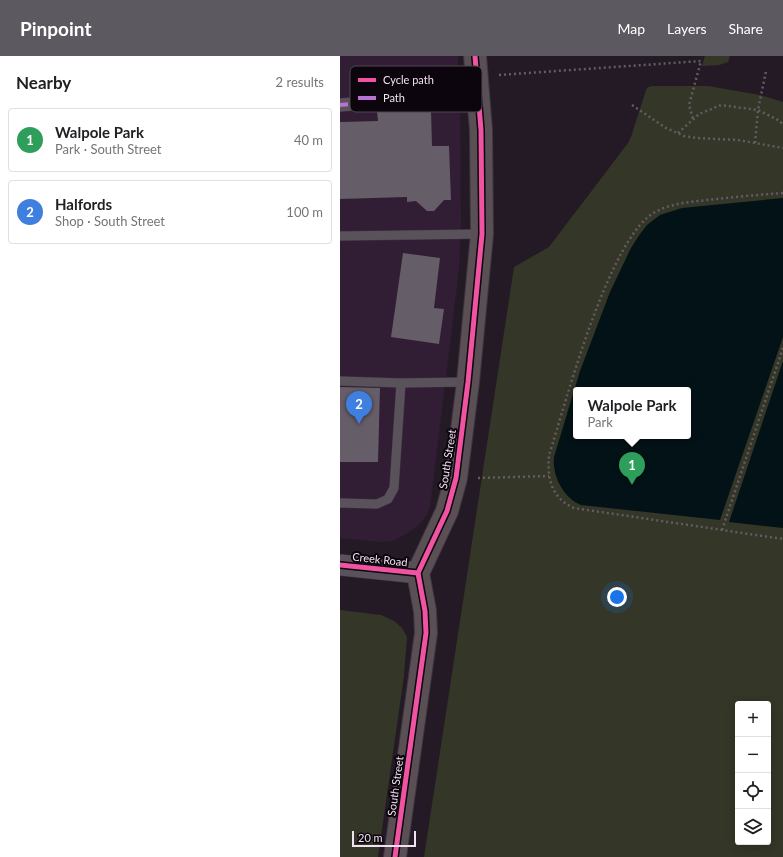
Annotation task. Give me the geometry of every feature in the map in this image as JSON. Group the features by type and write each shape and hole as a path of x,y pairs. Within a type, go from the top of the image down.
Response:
{"main road":[{"name":"South Street","path":"475,56 476,66"},
{"name":"South Street","path":"395,857 426,633 425,611 418,573 447,511 456,478 468,382 482,234 481,130 479,112"}],"street":[{"path":"340,105 350,104"},
{"name":"Creek Road","path":"340,565 418,573"}],"lane":[{"path":"340,236 482,234"},
{"path":"340,381 401,383 468,382"},
{"path":"340,503 377,504 388,499 394,488 401,383"}],"path":[{"path":"482,85 532,72 701,61 689,105 693,119"},
{"path":"755,144 758,110 766,71"},
{"path":"632,105 666,128 678,133 696,138 728,139 783,148"},
{"path":"678,133 699,114 721,105 758,110 783,124"},
{"path":"783,193 678,203 655,212 637,228 617,262 603,293 576,366 549,455 548,465 550,484 560,499 574,508 783,539"},
{"path":"722,530 783,348"},
{"path":"456,478 549,476"}],"shaded area":[{"path":"340,56 458,56 458,66 350,66 350,112 460,112 461,220 459,270 430,507 427,515 419,525 393,541 381,542 340,538"},
{"path":"783,198 783,337 720,520 581,505 575,502 564,491 555,471 554,457 573,394 573,439 691,439 691,387 575,387 610,292 631,248 647,225 660,215 682,208"},
{"path":"783,361 783,528 729,522"}],"green space":[{"path":"705,56 730,56 728,62 719,65 702,66"},
{"path":"652,86 708,86 760,95 783,102 783,857 424,857 514,267 549,247 631,137 646,90 648,87"},
{"path":"340,610 381,615 394,621 402,628 407,637 404,676 378,857 340,857"}],"building":[{"path":"377,112 431,112 432,146 449,146 451,200 444,200 434,211 427,211 416,201 407,202 407,197 340,199 340,122 378,121"},
{"path":"403,253 440,258 434,308 444,309 439,344 391,337"},
{"path":"340,387 380,388 378,462 340,462"}],"marked path":[{"path":"340,105 350,104"}],"cycle path":[{"path":"475,56 476,66"},
{"path":"395,857 426,633 425,611 418,573 447,511 456,478 468,382 482,234 480,112"},
{"path":"340,565 418,573"}],"place":[{"name":"Halfords","path":"359,424"},
{"name":"Walpole Park","path":"632,485"}]}
